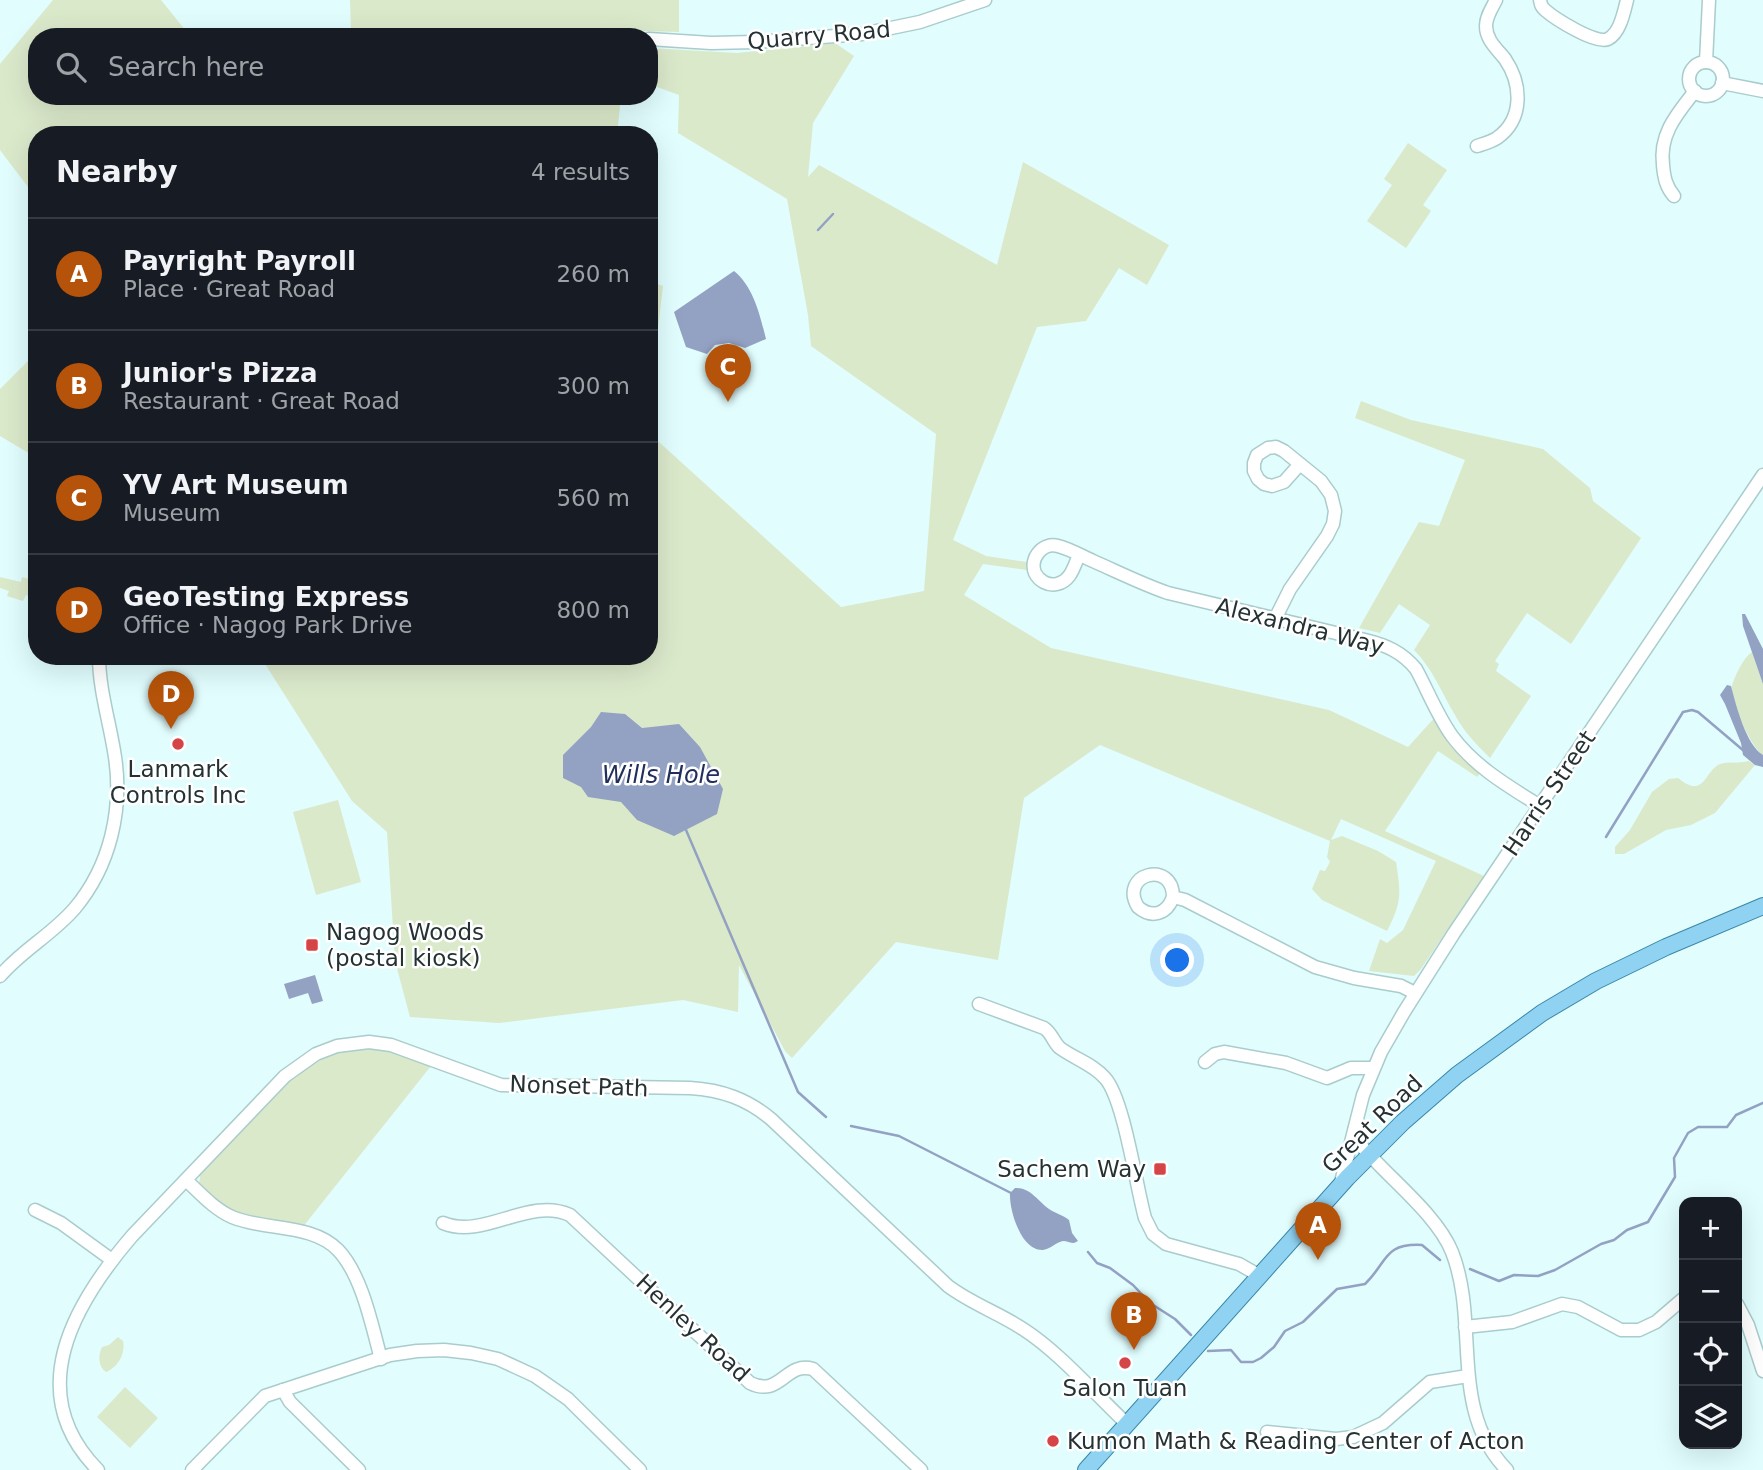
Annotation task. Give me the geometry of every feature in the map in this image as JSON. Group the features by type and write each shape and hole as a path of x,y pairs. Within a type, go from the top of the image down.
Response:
{"main road":[{"name":"Great Road","path":"1086,1470 1339,1186 1457,1075 1542,1013 1596,981 1666,947 1763,906"}],"street":[{"name":"Quarry Road","path":"658,40 711,43 756,42 862,34 920,22 985,0"},
{"path":"1477,146 1496,139 1504,132 1511,124 1518,107 1518,89 1513,73 1488,36 1488,15 1496,0"},
{"path":"1540,0 1544,9 1592,39 1602,40 1609,39 1617,31 1627,0"},
{"path":"1706,62 1709,0"},
{"path":"1706,62 1720,70 1723,83 1718,91 1704,95 1695,92 1690,83 1691,73 1706,62"},
{"path":"1723,83 1763,91"},
{"path":"1674,196 1665,178 1663,142 1674,118 1695,92"},
{"path":"1275,619 1290,589 1327,536 1335,518 1330,492 1300,464"},
{"name":"Harris Street","path":"1339,1186 1355,1121 1373,1068 1415,993 1763,475"},
{"name":"Alexandra Way","path":"1079,555 1168,593 1372,642 1400,654 1416,669 1447,727 1467,753 1493,776 1540,806"},
{"path":"0,976 13,961 59,924 76,906 97,875 107,851 116,816 118,782 99,665"},
{"path":"1173,897 1185,900 1315,967 1354,978 1401,986 1415,993"},
{"path":"979,1004 1044,1027 1058,1046 1105,1078 1118,1104 1145,1218 1158,1240 1174,1247 1238,1264 1260,1276"},
{"name":"Nonset Path","path":"98,1470 69,1431 61,1407 58,1382 69,1333 89,1295 112,1260 296,1067 316,1054 347,1043 380,1043 402,1048 477,1078 501,1084 690,1088 727,1094 749,1103 771,1119 948,1286 1035,1337 1127,1423"},
{"path":"1205,1062 1215,1054 1224,1052 1286,1063 1327,1078 1351,1068 1373,1068"},
{"path":"1355,1121 1356,1139 1429,1217 1450,1245 1460,1280 1473,1410 1492,1453 1507,1470"},
{"path":"186,1180 230,1216 312,1236 337,1250 359,1288 381,1359"},
{"path":"35,1210 78,1234 112,1260"},
{"name":"Henley Road","path":"443,1223 466,1228 549,1210 570,1215 750,1384 771,1387 799,1368 813,1369 920,1470"},
{"path":"1465,1327 1512,1322 1562,1304 1577,1307 1621,1330 1639,1330 1656,1322 1679,1302"},
{"path":"1742,1314 1763,1371"},
{"path":"192,1470 265,1396 404,1353 444,1350 471,1353 510,1364 535,1376 558,1391 640,1470"},
{"path":"1267,1432 1336,1439 1353,1437 1383,1423 1430,1382 1468,1377"},
{"path":"283,1391 290,1402 359,1470"}],"green space":[{"path":"53,0 161,0 184,28 30,28"},
{"path":"350,0 679,0 679,32 658,31 658,28 351,28"},
{"path":"28,30 28,105 620,105 618,126 28,126 28,187 0,150 0,64"},
{"path":"835,43 854,56 813,123 808,177 819,165 997,265 1023,162 1169,245 1147,285 1119,268 1086,321 1037,327 953,540 986,556 1027,562 1027,570 983,564 964,595 1051,648 1329,710 1408,747 1437,715 1481,772 1477,777 1438,751 1385,831 1484,876 1414,976 1369,971 1380,939 1387,943 1403,930 1436,861 1341,819 1331,840 1342,836 1378,851 1396,862 1399,898 1387,931 1322,900 1312,889 1320,870 1325,871 1330,862 1327,857 1330,841 1100,745 1024,798 998,960 896,942 792,1058 785,1051 739,965 738,1012 683,1000 499,1023 410,1017 395,961 387,832 352,801 266,665 658,665 658,441 841,607 924,591 936,434 811,346 787,199 678,133 679,95 658,87 658,49 737,53"},
{"path":"1408,143 1447,170 1423,205 1431,211 1406,248 1367,221 1392,185 1384,179"},
{"path":"658,284 663,286 658,328"},
{"path":"28,361 28,453 0,436 0,389"},
{"path":"1361,401 1411,420 1543,449 1590,488 1593,501 1641,538 1571,644 1527,613 1495,661 1499,664 1496,671 1531,696 1490,758 1462,727 1432,673 1414,650 1430,625 1399,604 1380,633 1359,628 1419,522 1439,526 1465,460 1355,418"},
{"path":"0,577 21,582 22,577 28,579 28,596 23,601 7,596 9,591 0,588"},
{"path":"1752,652 1763,684 1763,755 1747,733 1732,691 1738,671"},
{"path":"1749,761 1755,765 1715,813 1691,825 1666,830 1624,854 1615,854 1615,847 1630,830 1652,792 1669,779 1678,778 1687,784 1699,785 1720,764"},
{"path":"338,800 361,882 316,895 293,812"},
{"path":"373,1048 399,1053 431,1066 302,1228 234,1213 199,1185 200,1175 296,1073 316,1060 347,1050"},
{"path":"118,1337 123,1341 122,1355 114,1367 106,1372 100,1364 102,1347"},
{"path":"125,1387 158,1418 130,1448 97,1417"}],"water":[{"path":"734,271 751,293 766,339 745,348 729,343 715,345 707,354 686,347 674,312"},
{"path":"1742,614 1745,614 1763,649 1763,684 1743,626"},
{"path":"1727,685 1731,686 1747,734 1763,755 1763,767 1755,765 1743,755 1741,743 1720,695"},
{"name":"Wills Hole","path":"601,712 625,714 642,728 679,724 700,747 723,789 717,814 674,836 637,820 621,802 588,797 581,787 563,778 563,755 591,727"},
{"path":"315,975 323,1001 312,1004 308,993 289,999 284,984"},
{"path":"1015,1188 1029,1192 1049,1209 1069,1220 1072,1233 1078,1241 1060,1242 1043,1250 1028,1244 1014,1219 1010,1193"}],"waterway":[{"path":"818,230 833,214"},
{"path":"1606,837 1683,712 1698,712 1744,751"},
{"path":"686,830 798,1092 826,1117"},
{"path":"1470,1269 1499,1281 1514,1275 1538,1276 1555,1270 1601,1244 1614,1240 1627,1230 1648,1222 1675,1177 1674,1158 1688,1133 1698,1127 1727,1127 1736,1115 1763,1103"},
{"path":"851,1126 899,1136 1011,1193"},
{"path":"1208,1351 1231,1350 1241,1362 1253,1362 1261,1358 1274,1347 1285,1331 1303,1322 1337,1289 1365,1284 1388,1256 1400,1247 1422,1245 1440,1260"},
{"path":"1088,1252 1097,1263 1110,1268 1133,1285 1150,1303 1175,1319 1191,1335"}],"place":[{"name":"YV Art Museum","path":"728,402"},
{"name":"GeoTesting Express","path":"171,729"},
{"name":"Lanmark Controls Inc","path":"178,744"},
{"name":"Nagog Woods (postal kiosk)","path":"312,945"},
{"name":"Sachem Way","path":"1160,1169"},
{"name":"Payright Payroll","path":"1318,1260"},
{"name":"Junior's Pizza","path":"1134,1350"},
{"name":"Salon Tuan","path":"1125,1363"},
{"name":"Kumon Math & Reading Center of Acton","path":"1053,1441"}]}
